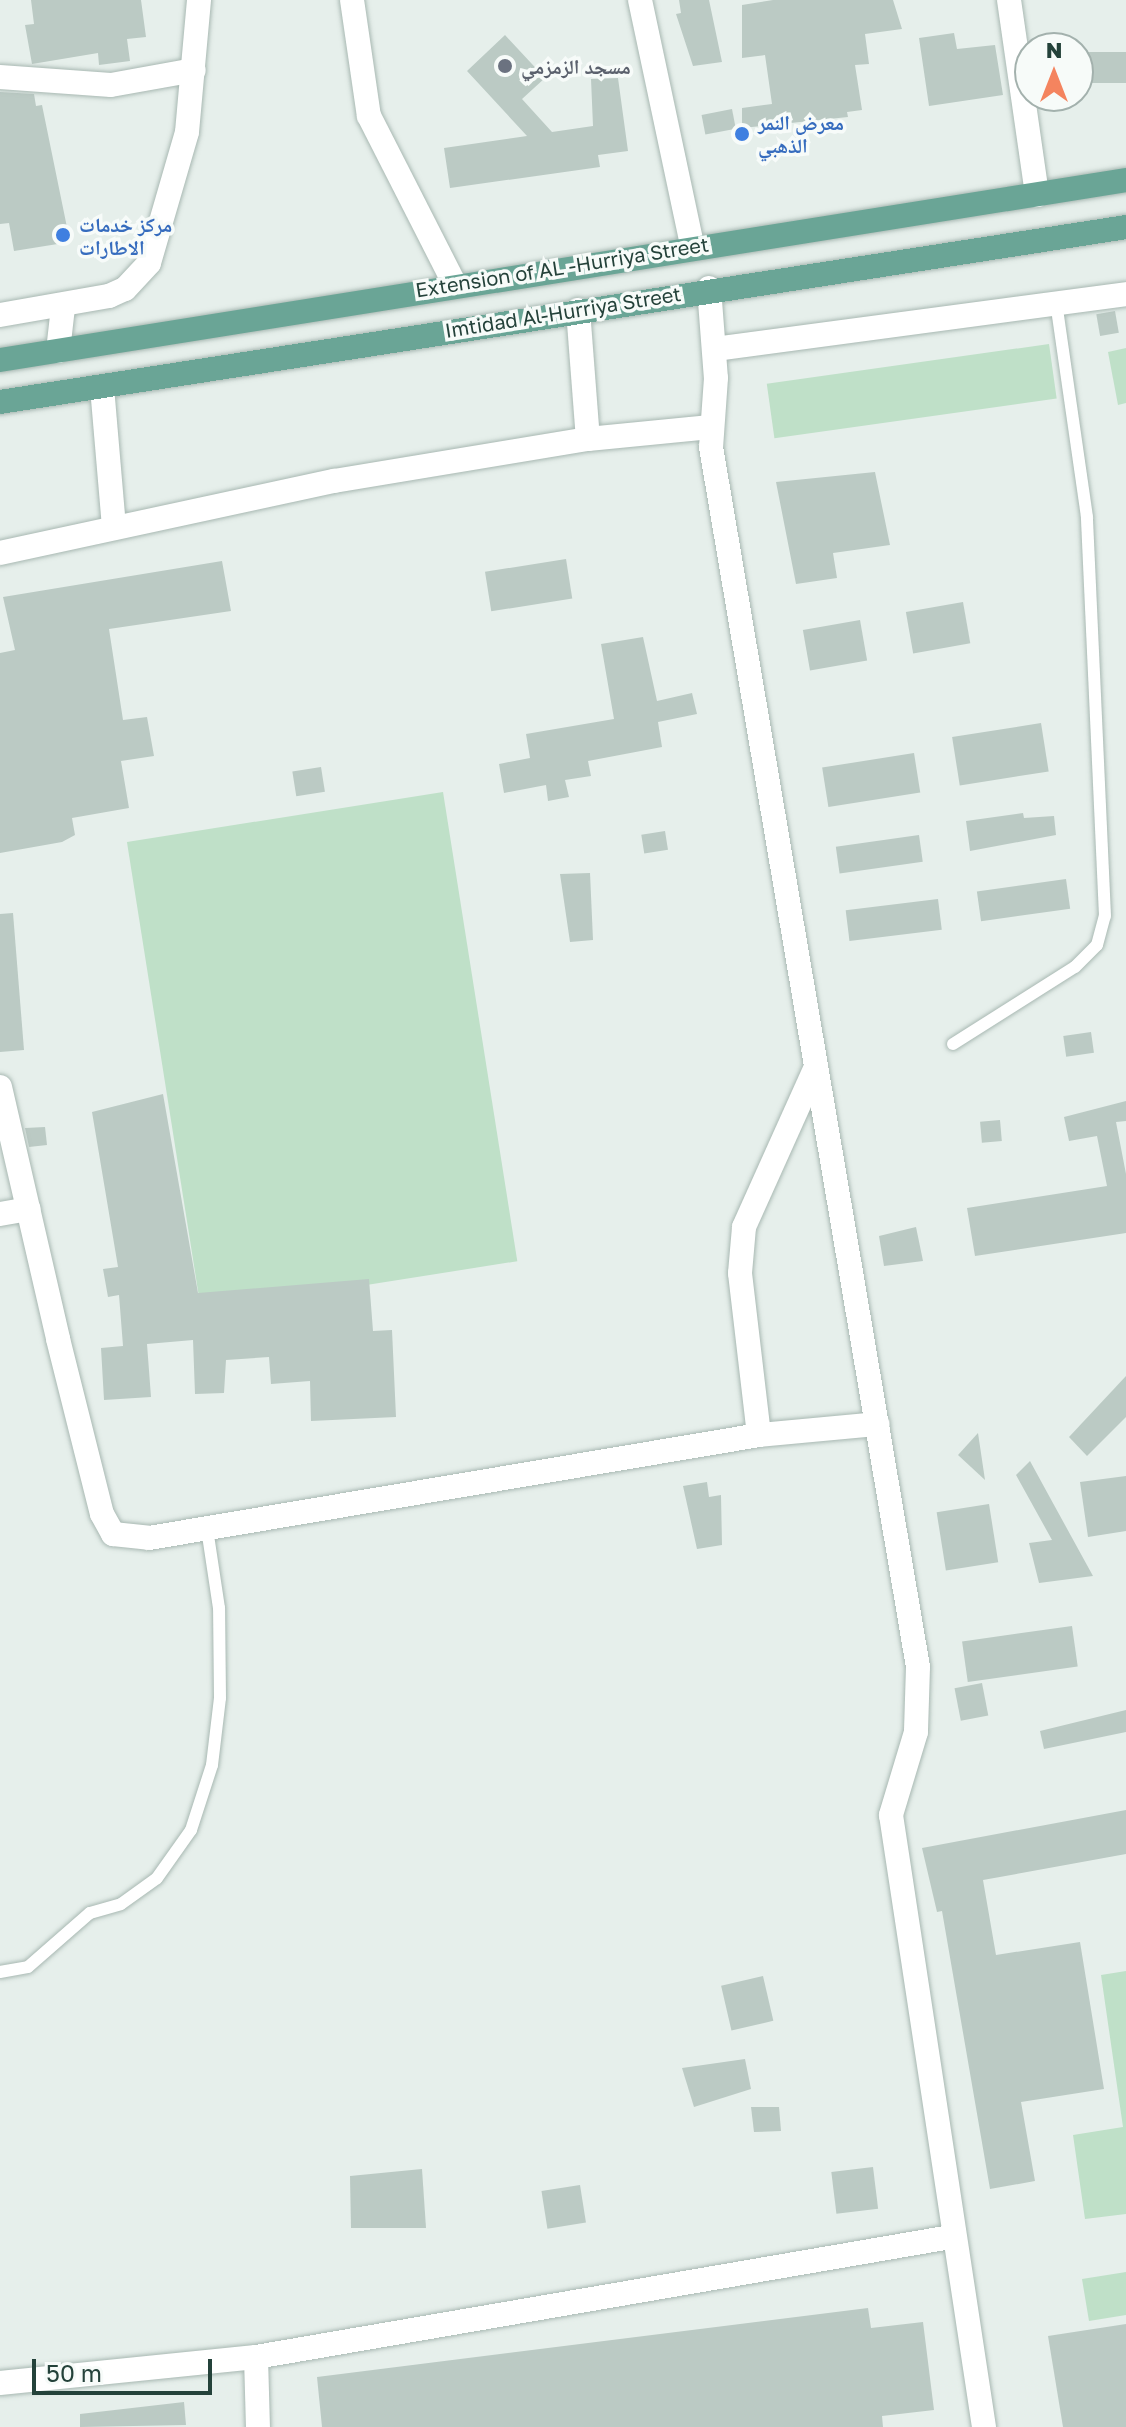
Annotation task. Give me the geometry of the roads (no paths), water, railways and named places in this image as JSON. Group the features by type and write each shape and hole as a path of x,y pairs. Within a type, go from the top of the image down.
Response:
{"main road":[{"name":"Extension of AL -Hurriya Street","path":"0,360 692,245 1126,180"},
{"name":"Imtidad Al-Hurriya Street","path":"0,402 709,288 1126,227"},
{"path":"154,336 162,377"}],"street":[{"path":"0,315 63,307 125,289 149,263 187,132 199,0"},
{"path":"352,0 369,116 455,285"},
{"path":"640,0 692,245"},
{"path":"1009,0 1037,195"},
{"path":"0,77 111,85 194,70"},
{"path":"709,288 715,349 710,427 918,1667 916,1732 891,1815 951,2237 984,2427"},
{"path":"715,349 1126,294"},
{"path":"58,351 63,307"},
{"path":"578,310 588,439"},
{"path":"102,387 114,526"},
{"path":"0,553 114,526 588,439 710,427"},
{"path":"759,1435 740,1273 744,1227 816,1067"},
{"path":"0,1087 98,1499 113,1534 149,1538 759,1435 877,1424"},
{"path":"0,1214 29,1209"},
{"path":"0,2383 256,2357 951,2237"},
{"path":"256,2357 258,2427"}],"lane":[{"path":"953,1044 1075,967 1097,945 1105,916 1087,517 1056,301"},
{"path":"0,1972 28,1967 90,1913 121,1904 157,1878 191,1830 212,1765 220,1698 219,1608 207,1529"}],"place":[{"name":"مسجد الزمزمي","path":"505,66"},
{"name":"معرض النمر الذهبي","path":"742,134"},
{"name":"مركز خدمات الاطارات","path":"63,235"}]}
